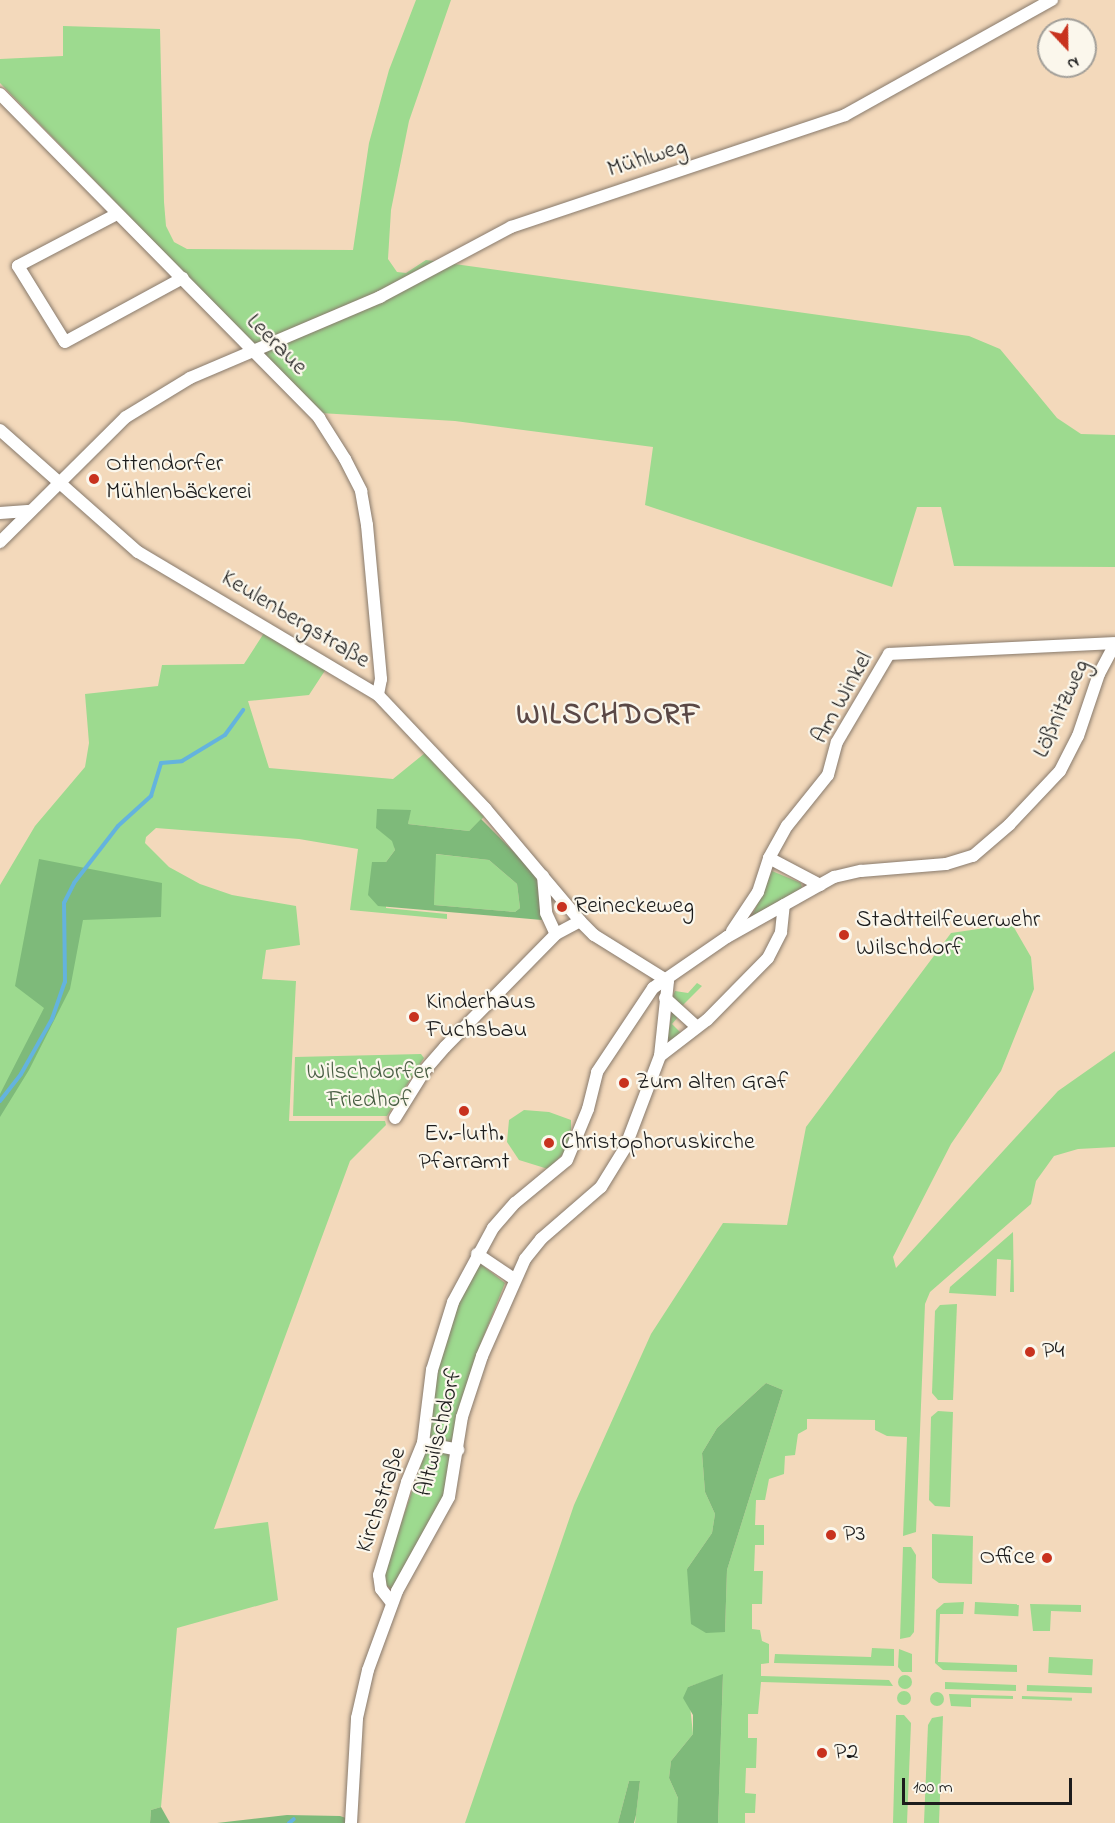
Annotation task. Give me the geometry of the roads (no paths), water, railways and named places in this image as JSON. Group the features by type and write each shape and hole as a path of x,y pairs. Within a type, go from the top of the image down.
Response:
{"street":[{"name":"Mühlweg","path":"0,542 132,412 190,378 251,350 380,297 511,227 845,116 1052,0"},
{"name":"Leeraue","path":"0,94 319,418 361,491 381,679 378,695"},
{"path":"117,213 18,266 64,342 183,278"},
{"name":"Keulenbergstraße","path":"0,430 138,552 378,695 485,808 594,935 668,981"},
{"path":"0,513 31,511"},
{"name":"Am Winkel","path":"727,937 758,892 769,858 787,826 828,775 837,742 889,654 1115,643"},
{"name":"Lößnitzweg","path":"820,885 861,871 964,861 1010,825 1060,771 1115,643"},
{"path":"769,858 820,885"},
{"path":"543,876 546,913 556,934"},
{"path":"727,937 820,885"},
{"path":"660,1056 740,989 776,948 784,905"},
{"path":"395,1118 425,1070 556,934 580,921"},
{"name":"Kirchstraße","path":"393,1603 381,1589 379,1575 407,1482 423,1443 432,1370 444,1325 477,1254 493,1228 515,1203 567,1160 588,1109 597,1072 653,988 668,981 727,937"},
{"name":"Altwilschdorf","path":"351,1823 357,1718 368,1670 393,1603 447,1504 468,1394 514,1279 542,1239 606,1180 634,1127 660,1056 668,981"},
{"path":"665,998 697,1027"},
{"path":"477,1254 514,1279"},
{"name":"Kirchstraße","path":"423,1443 458,1450"}],"waterway":[{"path":"0,1101 21,1074 52,1019 65,982 64,903 74,883 118,826 151,796 161,763 182,761 225,735 243,710"},
{"path":"289,1823 294,1819"}],"place":[{"name":"Ottendorfer Mühlenbäckerei","path":"94,479"},
{"name":"Reineckeweg","path":"562,907"},
{"name":"Stadtteilfeuerwehr Wilschdorf","path":"844,935"},
{"name":"Kinderhaus Fuchsbau","path":"414,1017"},
{"name":"Zum alten Graf","path":"624,1083"},
{"name":"Ev.-luth. Pfarramt","path":"464,1111"},
{"name":"Christophoruskirche","path":"549,1143"},
{"name":"P4","path":"1030,1352"},
{"name":"P3","path":"831,1535"},
{"name":"Office","path":"1047,1558"},
{"name":"P2","path":"822,1753"}],"district":[{"name":"WILSCHDORF","path":"609,716"}],"park label":[{"name":"Wilschdorfer Friedhof","path":"369,1087"}]}
